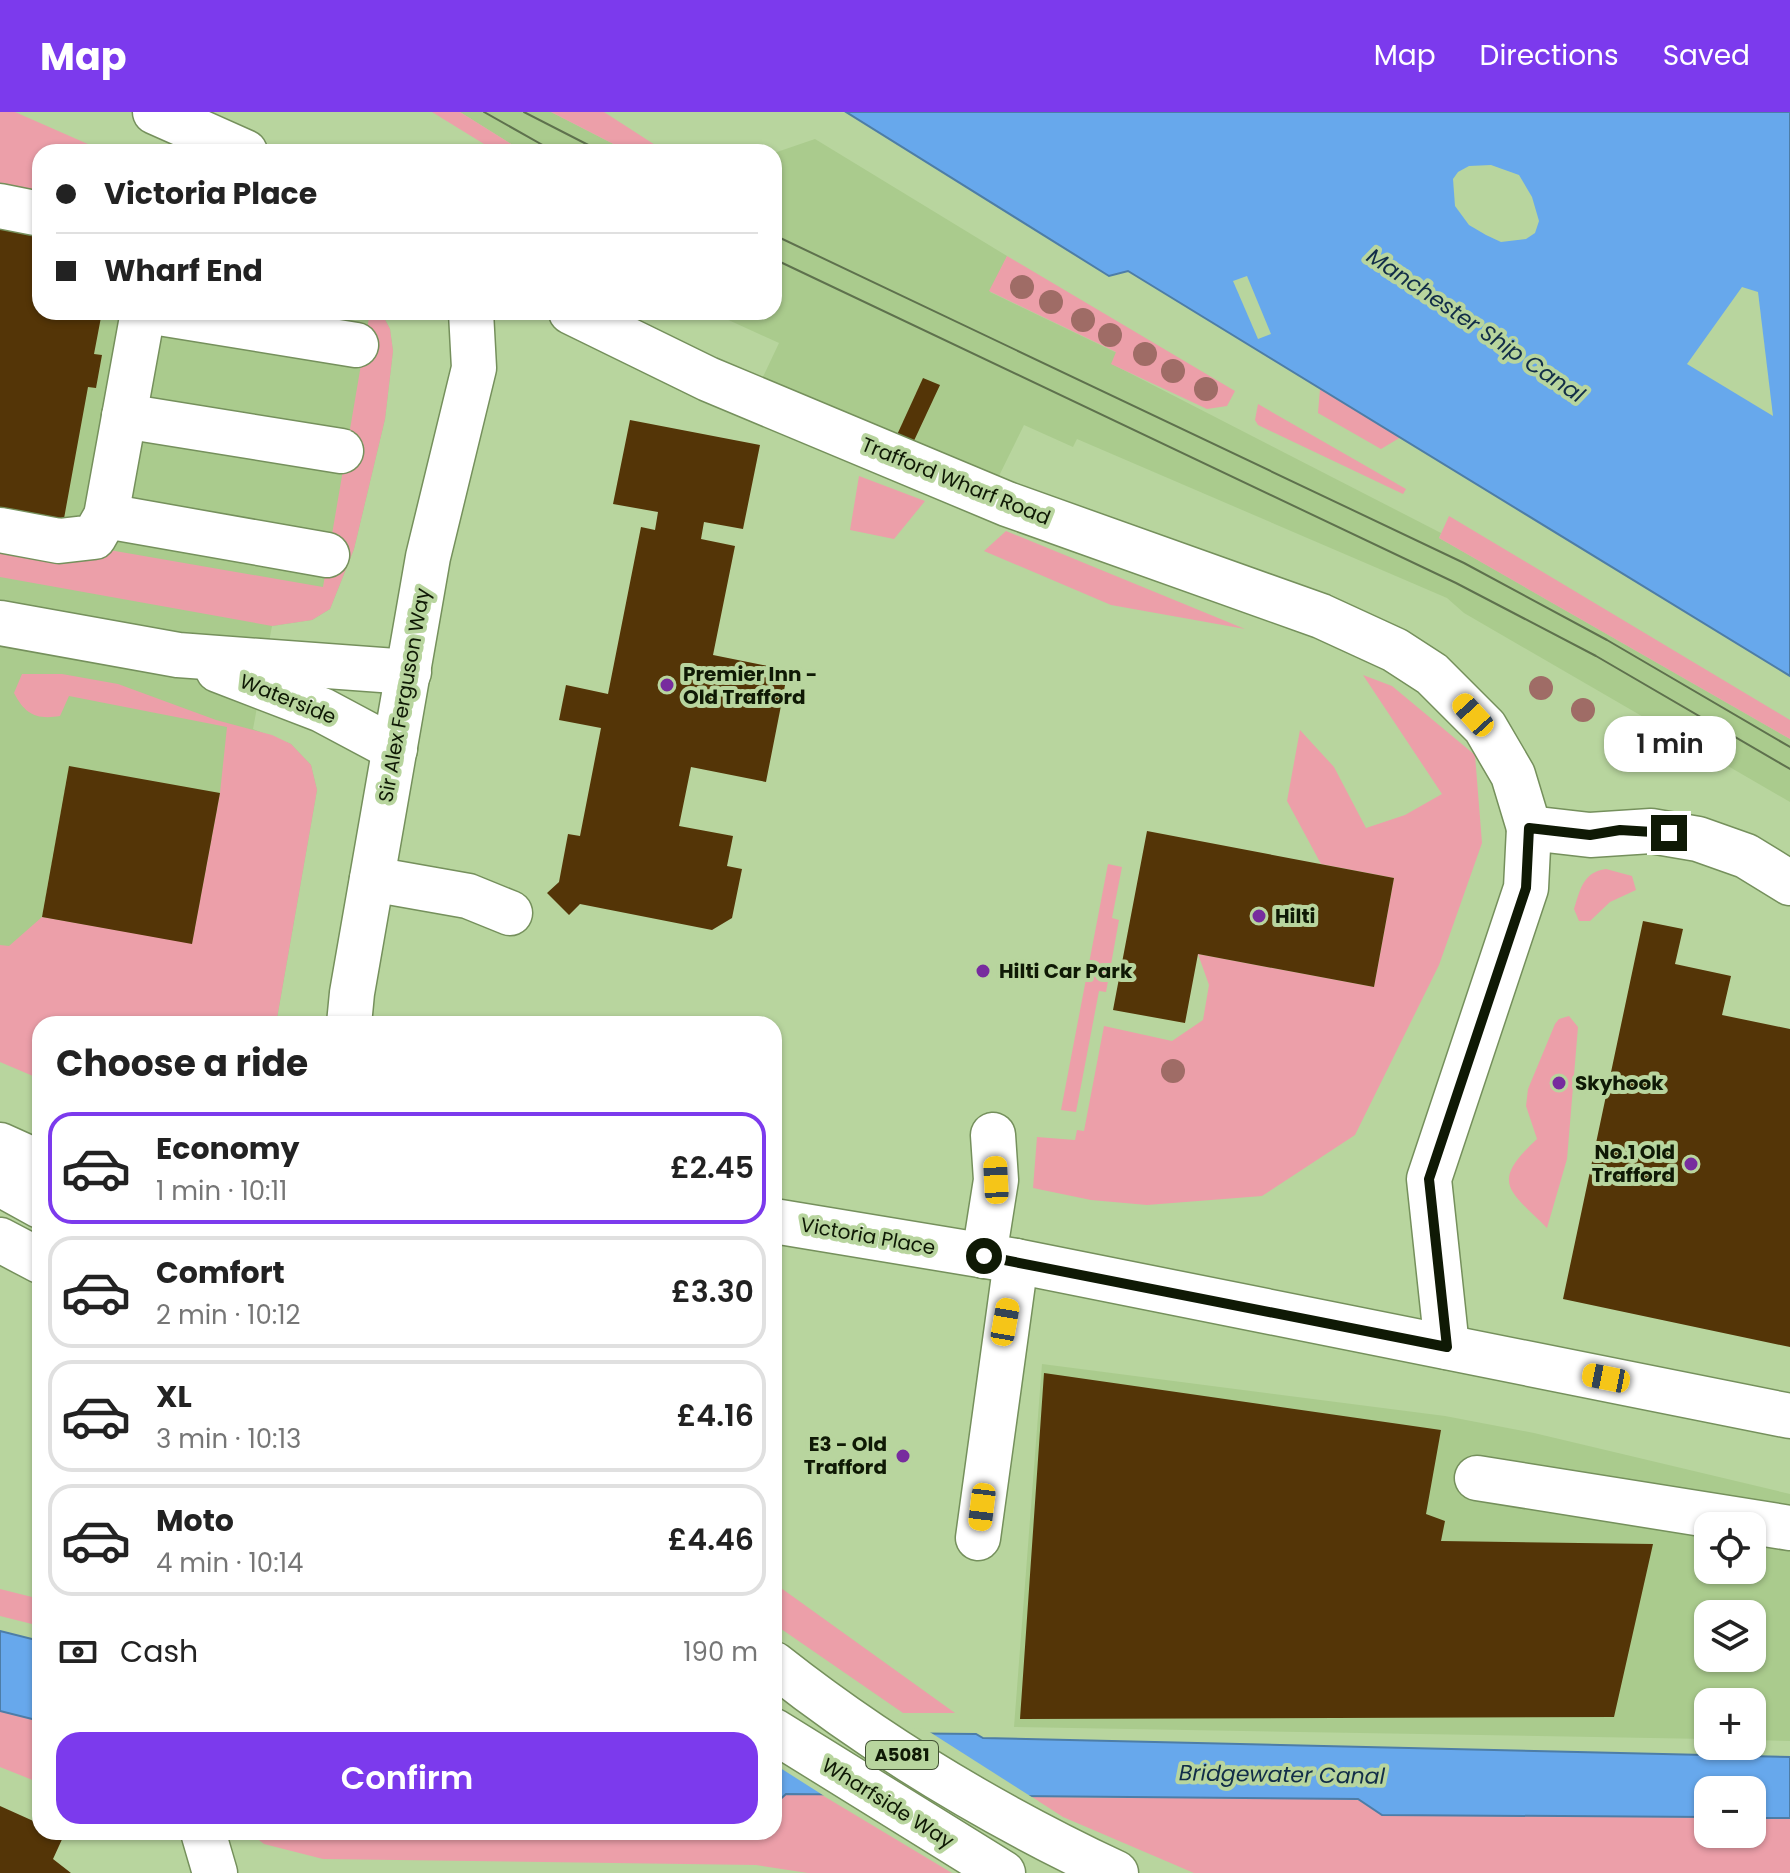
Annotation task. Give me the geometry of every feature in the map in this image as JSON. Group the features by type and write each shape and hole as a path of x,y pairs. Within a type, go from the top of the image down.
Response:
{"main road":[{"path":"155,112 227,144"},
{"path":"0,206 32,212"},
{"path":"0,530 59,541 94,537 106,516 142,320"},
{"path":"202,320 356,345"},
{"name":"Sir Alex Ferguson Way","path":"350,1016 428,557 474,368 471,320"},
{"name":"Trafford Wharf Road","path":"587,320 708,379 1007,504 1350,628 1395,650 1432,674 1485,727 1513,775 1529,828 1526,888 1429,1179 1447,1347"},
{"path":"124,416 341,451"},
{"path":"106,516 327,555"},
{"name":"Waterside","path":"0,623 178,655 409,672"},
{"name":"Waterside","path":"178,655 322,710 395,749"},
{"path":"1529,828 1590,835 1651,831 1698,839 1746,856 1790,883"},
{"path":"372,879 468,896 510,913"},
{"path":"978,1538 1000,1258 993,1135"},
{"path":"0,1145 32,1159"},
{"path":"0,1184 32,1202"},
{"name":"Victoria Place","path":"782,1222 1000,1258 1790,1416"},
{"path":"0,1240 32,1257"},
{"path":"1477,1478 1790,1528"},
{"name":"A5081","path":"782,1670 833,1711 1038,1836 1116,1873"},
{"name":"Wharfside Way","path":"782,1736 1000,1871"},
{"path":"205,1840 215,1873"}],"shaded area":[{"path":"0,112 15,112 88,144 32,144 32,191 0,185"},
{"path":"432,112 460,112 511,144 484,144"},
{"path":"460,112 551,112 613,144 511,144"},
{"path":"551,112 604,112 654,144 613,144"},
{"path":"0,123 32,146 32,320 385,320 390,329 393,351 385,419 354,549 330,609 312,620 272,626 253,729 291,744 311,765 317,790 277,1016 184,1016 0,1000"},
{"path":"815,139 1007,256 990,292 1117,353 1112,364 1441,533 1439,538 1790,739 1790,802 1464,613 1447,598 1077,439 1073,447 1024,425 997,480 761,381 779,343 729,320 782,320 782,150"},
{"path":"1007,256 1235,391 1227,406 1207,409 1111,364 1116,352 989,291"},
{"path":"369,320 385,320 390,329 393,351 385,419 354,549 330,609 312,620 272,626 0,577 0,531 323,587"},
{"path":"1320,389 1401,437 1381,449 1318,413"},
{"path":"1258,404 1406,489 1403,494 1258,425 1255,420"},
{"path":"859,476 925,501 894,539 850,530"},
{"path":"1449,516 1790,720 1790,739 1439,538"},
{"path":"1006,531 1245,629 1111,605 984,551"},
{"path":"22,674 62,674 118,684 216,720 272,735 291,744 311,765 317,790 277,1016 32,1016 32,1076 0,1062 0,945 9,946 42,917 192,943 220,793 227,727 69,696 60,716 44,717 27,711 14,693"},
{"path":"1363,675 1392,686 1475,755 1482,843 1439,965 1355,1135 1262,1196 1147,1205 1091,1200 1033,1188 1037,1137 1075,1140 1077,1130 1084,1131 1104,1026 1172,1041 1203,1020 1209,985 1198,954 1374,987 1394,878 1321,864 1287,801 1300,730 1334,767 1366,828 1405,815 1442,794"},
{"path":"1108,864 1122,867 1112,918 1119,920 1106,992 1099,991 1076,1112 1061,1110"},
{"path":"1606,869 1632,876 1636,890 1610,902 1590,921 1579,921 1574,909 1584,883 1592,874"},
{"path":"1569,1016 1578,1027 1567,1159 1547,1228 1514,1194 1509,1176 1522,1154 1537,1139 1526,1106 1528,1089 1555,1024"},
{"path":"1042,1364 1445,1416 1534,1433 1790,1494 1790,1741 1766,1740 1766,1688 1694,1688 1694,1739 1014,1727"},
{"path":"0,1589 32,1597 32,1624 0,1616"},
{"path":"782,1589 955,1713 903,1713 782,1630"},
{"path":"0,1711 32,1719 32,1780 0,1767"},
{"path":"786,1794 822,1795 952,1873 808,1873 756,1865 323,1859 264,1844 259,1840 782,1840 782,1798"},
{"path":"1032,1797 1358,1799 1382,1815 1694,1817 1694,1848 1766,1848 1766,1818 1790,1818 1790,1873 1194,1873 1063,1817"}],"water":[{"name":"Manchester Ship Canal","path":"846,112 1790,112 1790,676 1128,271 1109,276"},
{"path":"0,1631 32,1639 32,1719 0,1711"},
{"name":"Bridgewater Canal","path":"782,1732 976,1734 983,1738 1694,1755 1694,1760 1790,1757 1790,1818 1766,1818 1766,1776 1694,1776 1694,1817 1382,1815 1358,1799 786,1794 782,1798"}],"pier":[{"path":"1491,165 1519,175 1532,197 1539,221 1535,233 1526,239 1501,242 1469,225 1455,206 1453,179 1458,172 1469,166"},
{"path":"1247,276 1271,334 1258,339 1233,281"},
{"path":"1742,287 1758,292 1773,416 1687,364"},
{"path":"782,1728 925,1729 1038,1801 829,1799 782,1769"}],"building":[{"path":"0,225 32,231 32,320 100,320 94,354 102,355 96,388 88,387 63,524 0,513"},
{"path":"923,378 940,385 912,445 896,437"},
{"path":"630,420 760,445 743,529 704,522 701,539 735,546 713,655 788,670 766,782 691,767 679,826 733,836 727,866 742,869 732,918 712,930 580,904 569,915 547,893 559,882 568,834 580,836 601,728 559,720 566,685 608,694 641,527 655,530 658,512 613,504"},
{"path":"69,766 220,793 192,944 42,917"},
{"name":"Hilti","path":"1147,831 1394,878 1374,987 1198,954 1185,1023 1113,1010"},
{"name":"No.1 Old Trafford","path":"1643,921 1683,929 1675,964 1731,976 1722,1015 1790,1029 1790,1347 1563,1299"},
{"path":"1044,1373 1441,1430 1426,1514 1445,1521 1441,1541 1653,1544 1614,1717 1020,1719"},
{"path":"0,1806 32,1820 32,1840 62,1840 53,1859 71,1873 0,1873"}],"tram line":[{"path":"484,112 541,144"},
{"path":"524,112 586,144"},
{"path":"782,239 1464,563 1607,640 1790,747"},
{"path":"782,263 1456,583 1596,656 1790,769"}],"place":[{"name":"Premier Inn - Old Trafford","path":"667,685"},
{"name":"Hilti","path":"1259,916"},
{"name":"Hilti Car Park","path":"983,971"},
{"name":"Skyhook","path":"1559,1083"},
{"name":"No.1 Old Trafford","path":"1691,1164"},
{"name":"E3 - Old Trafford","path":"903,1456"}],"route":[{"path":"984,1256 1447,1347 1429,1179 1526,888 1529,828 1590,835 1620,830 1669,833"}]}
